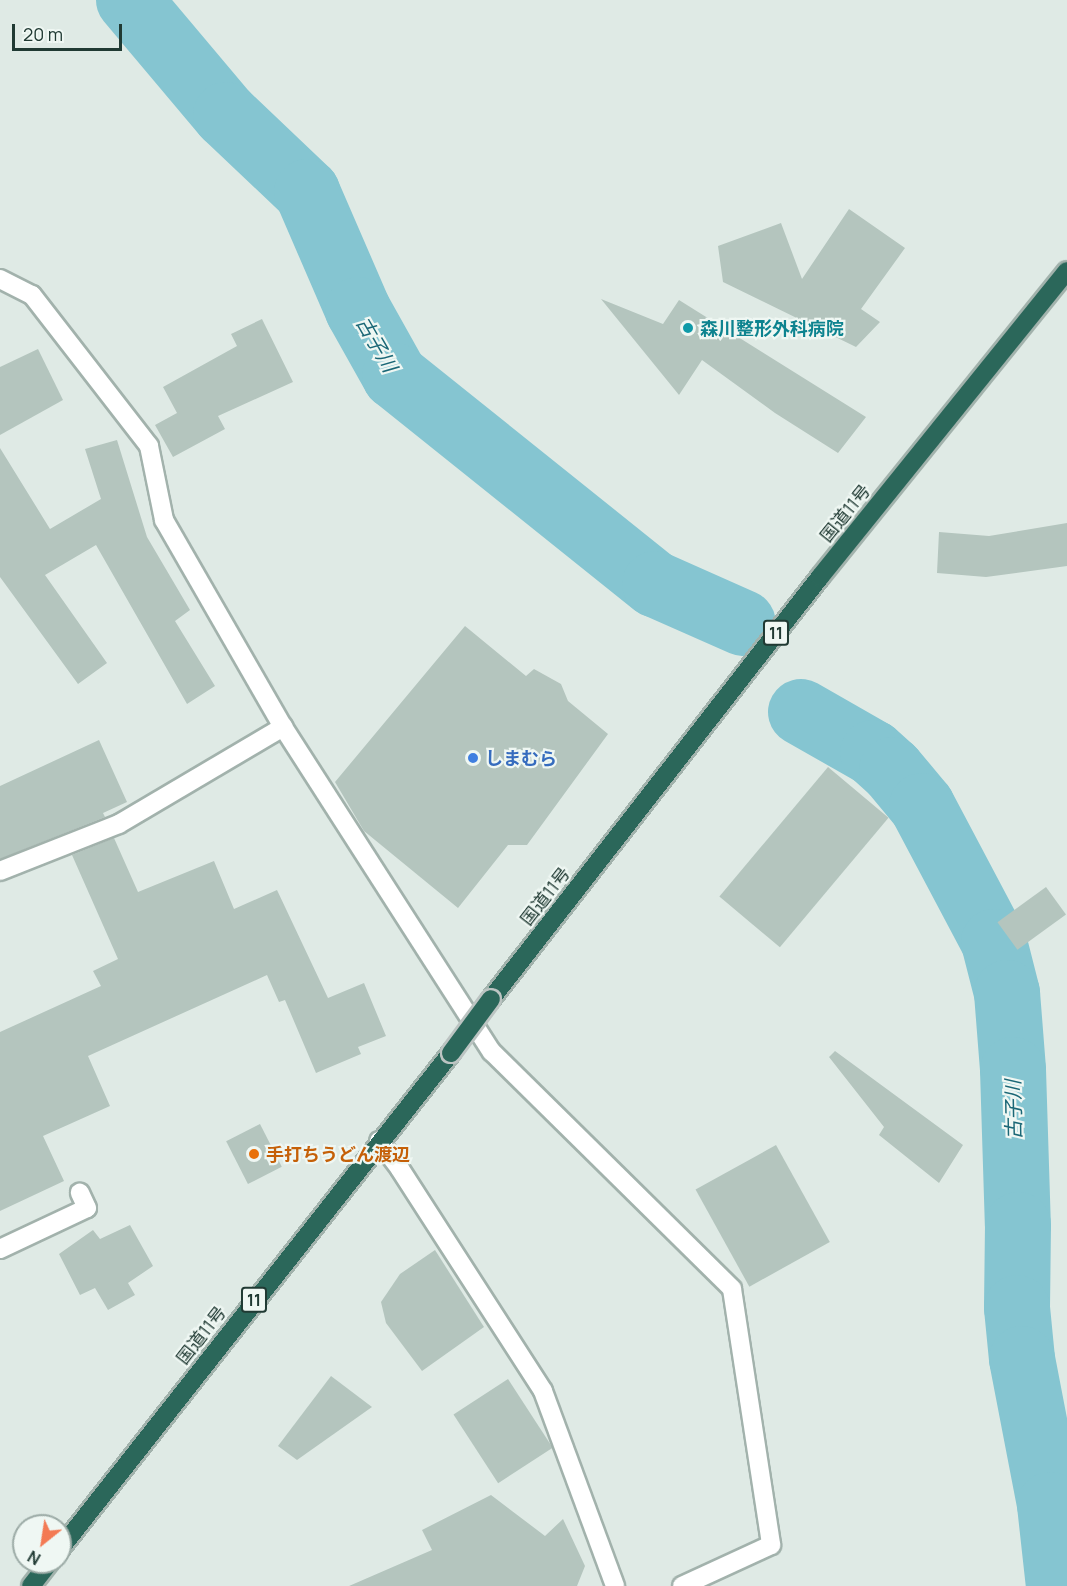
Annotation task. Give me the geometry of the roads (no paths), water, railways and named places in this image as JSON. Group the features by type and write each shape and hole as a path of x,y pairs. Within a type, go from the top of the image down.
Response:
{"highway":[{"name":"国道11号","path":"72,1534 379,1141 451,1053 820,577 1067,271"},
{"path":"31,1586 40,1574"}],"street":[{"path":"0,279 32,295 149,447 164,520 283,727 492,1052 732,1289 771,1545 682,1586"},
{"path":"0,871 119,824 283,727"},
{"path":"379,1141 400,1169 543,1391 615,1586"},
{"path":"0,1249 87,1208 80,1193"}],"waterway":[{"name":"古子川","path":"129,0 226,115 307,192 358,310 395,376 655,584 743,623"},
{"name":"古子川","path":"801,712 873,753 892,770 922,806 994,942 1007,993 1013,1070 1018,1225 1017,1308 1022,1359 1050,1505 1059,1586"}],"place":[{"name":"森川整形外科病院","path":"688,328"},
{"name":"しまむら","path":"473,758"},
{"name":"手打ちうどん渡辺","path":"254,1154"}]}
